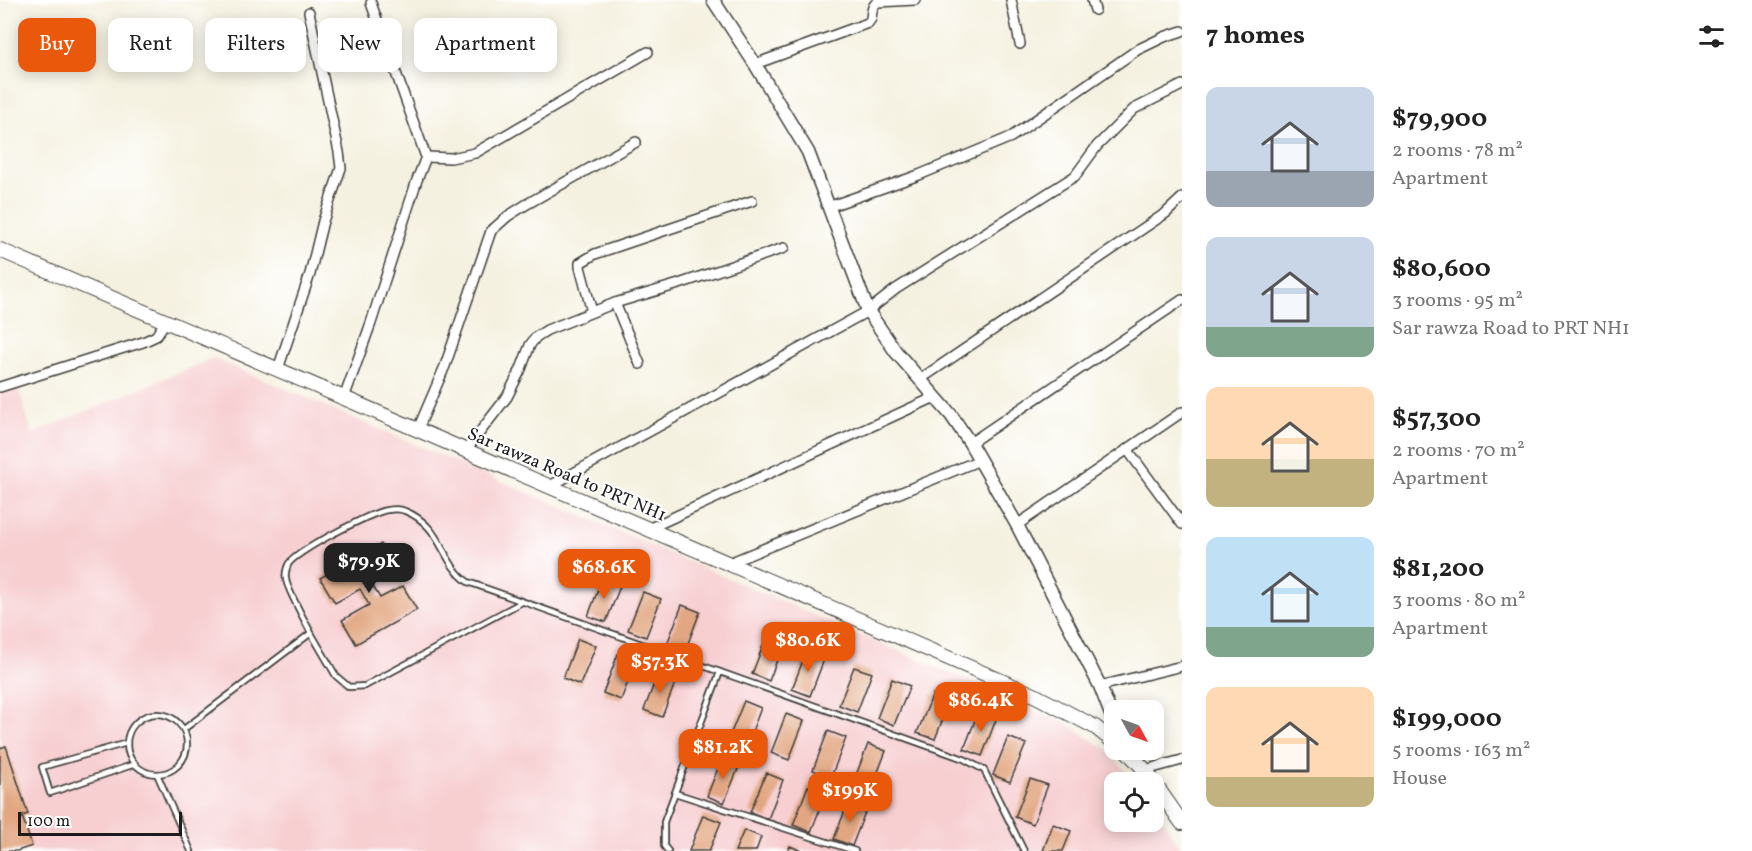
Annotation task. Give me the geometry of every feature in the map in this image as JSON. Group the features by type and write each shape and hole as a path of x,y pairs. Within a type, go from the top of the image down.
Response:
{"main road":[{"name":"Sar rawza Road to PRT NH1","path":"0,250 1034,695 1095,727 1104,734"},
{"path":"1136,760 1182,823"}],"street":[{"path":"713,0 808,152 868,312 896,352 951,415 970,443 1017,525 1105,700"},
{"path":"755,64 868,22 871,20 874,4 878,2 915,0"},
{"path":"1011,0 1020,44"},
{"path":"344,398 426,157 371,3"},
{"path":"278,369 310,274 323,221 341,168 309,12"},
{"path":"828,207 919,175 1011,137 1137,50 1164,37 1182,32"},
{"path":"426,157 451,158 475,153 648,52"},
{"path":"550,486 868,312 896,289 1075,176 1097,146 1134,109 1181,87"},
{"path":"418,429 446,366 491,231 508,216 527,204 636,142"},
{"path":"919,380 1140,231 1166,213 1182,198"},
{"path":"592,312 580,267 580,263 584,260 595,254 752,201"},
{"path":"466,450 507,397 530,345 546,330 615,303 784,248"},
{"path":"970,443 1182,300"},
{"path":"615,303 640,363"},
{"path":"0,387 142,342 159,333 166,321"},
{"path":"648,529 935,398"},
{"path":"1017,525 1182,412"},
{"path":"1127,449 1182,524"},
{"path":"729,564 980,460"},
{"path":"1100,686 1182,666"},
{"path":"1145,770 1182,760"}],"lane":[{"path":"522,602 365,686 349,687 336,676 311,633 285,580 288,564 297,555 364,518 387,510 403,510 419,518 434,532 457,575 468,582 964,759 984,770 1024,851"},
{"path":"184,729 311,633"},
{"path":"668,851 664,846 664,822 720,672"},
{"path":"159,713 178,721 184,729 188,739 187,750 177,767 157,774 149,773 135,764 127,743 133,725 140,718 159,713"},
{"path":"127,743 42,767 50,793 135,764"},
{"path":"157,774 191,851"},
{"path":"675,793 855,851"}],"shaded area":[{"path":"213,358 1062,721 1104,748 1104,760 1116,760 1126,772 1104,772 1104,832 1164,832 1164,822 1182,851 0,851 0,392 18,386 32,434"}],"building":[{"path":"381,544 395,570 371,583 380,598 403,586 417,610 356,644 342,620 369,605 360,589 335,603 320,578"},
{"path":"603,577 621,584 606,622 588,616"},
{"path":"643,592 661,599 646,637 628,630"},
{"path":"682,605 700,612 685,651 667,644"},
{"path":"767,635 784,642 769,681 752,674"},
{"path":"578,639 596,646 580,685 563,678"},
{"path":"807,650 825,657 810,696 792,689"},
{"path":"618,654 636,661 621,700 603,693"},
{"path":"854,667 872,673 857,712 839,705"},
{"path":"659,671 677,678 662,717 644,710"},
{"path":"892,679 910,686 894,725 877,718"},
{"path":"933,694 950,701 935,739 917,733"},
{"path":"744,701 761,708 746,747 728,740"},
{"path":"979,710 997,717 982,756 964,749"},
{"path":"786,714 804,721 789,760 771,753"},
{"path":"828,731 846,738 831,777 813,770"},
{"path":"1008,737 1026,744 1010,782 993,775"},
{"path":"868,744 886,751 871,790 853,783"},
{"path":"6,746 28,814 22,816 32,846 17,851 0,851 0,748"},
{"path":"722,758 740,764 724,803 707,796"},
{"path":"766,773 783,780 768,819 750,812"},
{"path":"1030,779 1048,785 1033,824 1015,817"},
{"path":"808,786 826,793 811,832 793,825"},
{"path":"849,800 867,807 852,846 834,839"},
{"path":"703,815 721,822 709,851 689,851"},
{"path":"1053,824 1071,831 1063,851 1043,851"},
{"path":"744,830 761,837 756,851 735,851"},
{"path":"790,846 802,851 788,851"}]}
